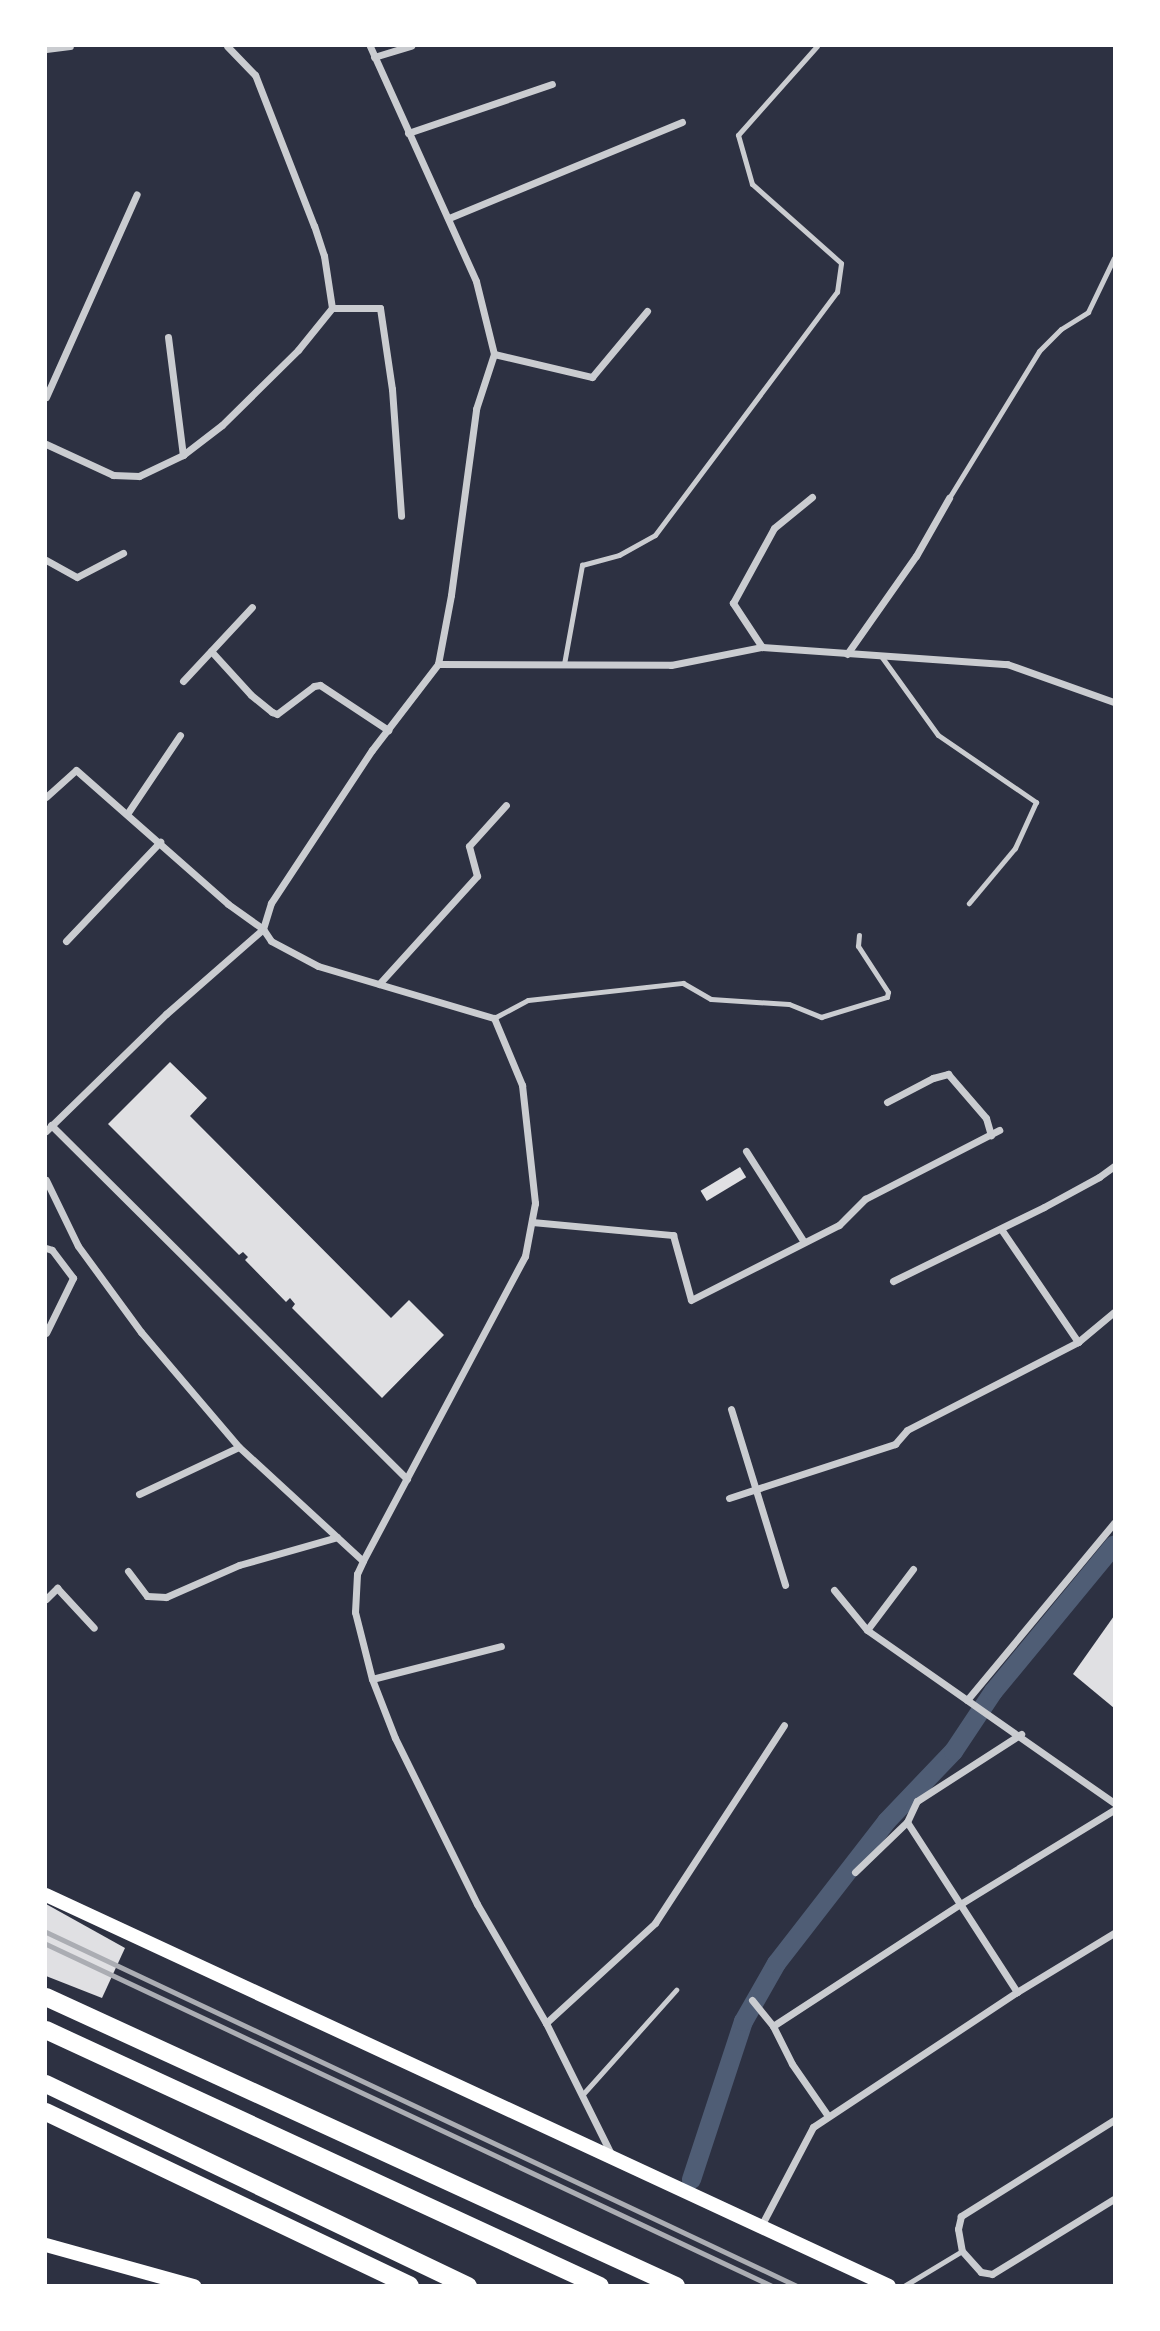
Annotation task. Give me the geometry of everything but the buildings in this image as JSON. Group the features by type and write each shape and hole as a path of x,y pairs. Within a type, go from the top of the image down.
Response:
{"highway":[{"path":"46,1997 676,2286"},
{"path":"46,2030 600,2286"},
{"path":"46,2084 468,2286"},
{"path":"46,2112 410,2286"}],"main road":[{"path":"46,1895 889,2286"},
{"path":"46,2245 161,2281 194,2286"}],"street":[{"path":"46,48 70,46"},
{"path":"226,46 255,75 324,256 331,309"},
{"path":"370,46 476,281 495,354 476,409 452,595 438,664 388,730 271,903 263,929 166,1014 48,1128 407,1479"},
{"path":"374,57 411,46"},
{"path":"408,133 552,84"},
{"path":"449,218 682,122"},
{"path":"46,397 136,194"},
{"path":"46,444 113,475 139,476 183,455 254,396 331,309 380,308 392,389 401,516"},
{"path":"495,354 592,377 647,311"},
{"path":"168,337 183,455"},
{"path":"762,647 733,603 774,528 812,497"},
{"path":"847,654 916,556 949,498"},
{"path":"46,560 77,577 123,552"},
{"path":"183,681 252,607"},
{"path":"438,664 671,665 762,647 1007,664 1062,681 1115,702"},
{"path":"211,651 251,695 278,714 314,686 320,685 388,730"},
{"path":"127,814 180,735"},
{"path":"46,797 76,770 228,904 263,929 271,941 318,966 494,1018 523,1085 536,1203 525,1256 363,1561 357,1574 355,1612 372,1679 395,1738 477,1904 546,2023 612,2157"},
{"path":"379,984 477,876 469,846 506,805"},
{"path":"66,941 160,842"},
{"path":"887,1102 933,1078 948,1074 986,1118 991,1135"},
{"path":"532,1222 673,1235 691,1300 839,1225 865,1199 999,1130"},
{"path":"746,1151 804,1242"},
{"path":"893,1281 1001,1228 1115,1166"},
{"path":"46,1180 78,1246 141,1332 239,1447 363,1561"},
{"path":"1001,1228 1078,1342"},
{"path":"46,1248 52,1250 73,1278 46,1333"},
{"path":"730,1498 895,1444 907,1430 1078,1342 1115,1312"},
{"path":"731,1409 785,1585"},
{"path":"139,1494 239,1447"},
{"path":"967,1700 1115,1523"},
{"path":"128,1571 146,1596 166,1597 239,1565 337,1537"},
{"path":"867,1630 914,1569"},
{"path":"46,1599 57,1588 94,1628"},
{"path":"834,1590 867,1630 1021,1734 1115,1802"},
{"path":"372,1679 501,1646"},
{"path":"546,2023 655,1923 784,1725"},
{"path":"855,1872 907,1822 917,1801 1021,1734"},
{"path":"773,2026 962,1903 1115,1810"},
{"path":"907,1822 962,1903 1017,1992"},
{"path":"761,2226 813,2127 1017,1992 1115,1933"},
{"path":"752,2000 773,2026 792,2064 828,2116"},
{"path":"1115,2120 961,2216 958,2229 962,2251 981,2272 992,2274 1115,2199"}],"lane":[{"path":"564,664 582,565 619,555 655,535 837,292 841,264 752,184 738,135 817,46"},
{"path":"949,498 1039,351 1061,329 1088,312 1115,258"},
{"path":"881,656 937,735 1036,802 1015,848 970,903"},
{"path":"494,1018 528,1000 683,983 711,999 789,1004 821,1017 887,998 888,992 858,946 859,935"},
{"path":"583,2094 676,1990"},
{"path":"904,2286 962,2251"}],"waterway":[{"path":"691,2179 743,2021 776,1963 886,1821 953,1751 993,1691 1114,1544"}],"railway":[{"path":"46,1932 797,2286"},
{"path":"46,1944 772,2286"}]}
